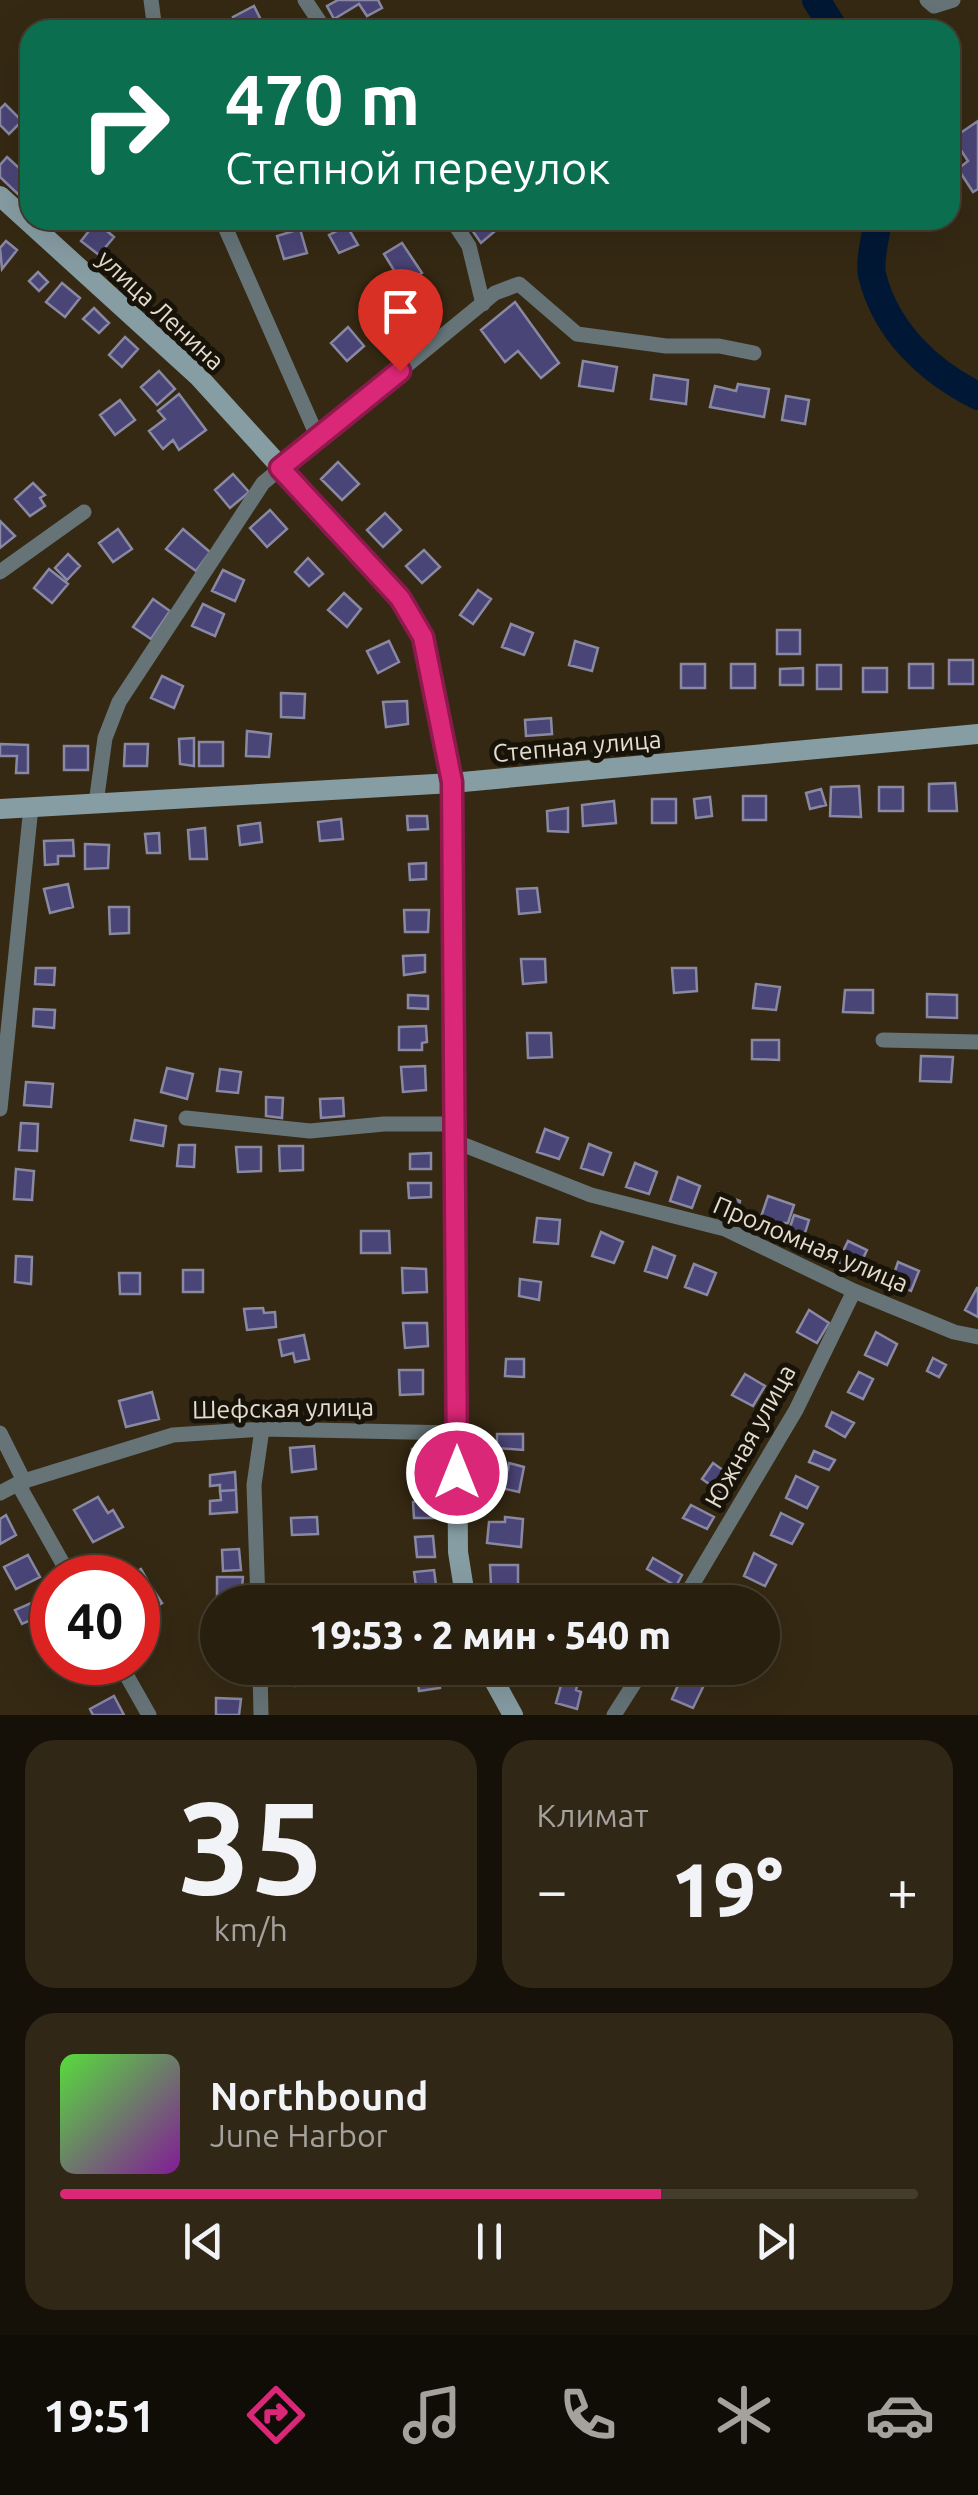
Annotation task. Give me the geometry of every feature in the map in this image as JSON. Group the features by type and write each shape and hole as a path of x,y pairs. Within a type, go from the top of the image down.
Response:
{"street":[{"path":"928,0 934,6 953,0"},
{"name":"улица Ленина","path":"0,196 20,214"},
{"name":"улица Ленина","path":"37,230 198,376 400,598 423,637 452,782 458,1552 463,1585"},
{"path":"226,230 318,438"},
{"path":"459,230 469,246 483,304"},
{"path":"96,804 105,738 119,702 263,483 496,293 519,284 577,334 666,346 718,346 754,354"},
{"path":"0,572 84,512"},
{"name":"Степная улица","path":"0,809 452,782 978,734"},
{"path":"0,1109 30,807"},
{"path":"883,1040 978,1042"},
{"name":"Проломная улица","path":"186,1118 310,1131 384,1124 454,1133 591,1195 725,1230 854,1290 954,1332 978,1337"},
{"name":"Южная улица","path":"692,1585 796,1410 854,1290"},
{"path":"257,1585 254,1485 262,1430"},
{"name":"Шефская улица","path":"0,1493 21,1482 172,1435 262,1430 457,1433"},
{"path":"0,1433 21,1475 22,1491 58,1555"},
{"path":"132,1685 148,1715"},
{"path":"260,1685 260,1715"},
{"path":"496,1685 513,1715"},
{"path":"614,1715 633,1685"}],"building":[{"path":"338,0 378,0 382,8 367,16 359,4 334,19 327,6"},
{"path":"254,6 261,20 235,20 233,17"},
{"path":"5,104 20,119 9,134 0,125 0,109"},
{"path":"978,121 978,189 973,192 960,172 968,161 960,149 960,133"},
{"path":"7,157 20,169 20,196 0,177 0,165"},
{"path":"90,230 106,230 114,237 99,255 81,241"},
{"path":"300,230 307,253 284,259 277,236"},
{"path":"349,230 358,245 339,253 329,235"},
{"path":"472,230 496,230 481,243"},
{"path":"6,241 17,250 2,269 0,248"},
{"path":"402,243 422,273 403,285 384,254"},
{"path":"38,272 48,282 39,291 29,281"},
{"path":"62,283 80,298 65,317 46,302"},
{"path":"405,288 419,308 399,321 386,301"},
{"path":"515,302 559,363 541,378 518,351 505,362 481,330"},
{"path":"94,308 109,323 99,333 83,319"},
{"path":"348,327 364,346 347,361 331,343"},
{"path":"125,337 138,349 122,367 109,355"},
{"path":"583,361 617,367 613,391 579,386"},
{"path":"159,371 175,389 157,405 141,387"},
{"path":"654,375 688,380 686,404 651,399"},
{"path":"738,384 769,389 764,417 710,407 715,386 736,391"},
{"path":"179,394 206,430 179,450 173,440 163,449 149,431 165,419 158,411"},
{"path":"786,396 809,400 805,424 782,420"},
{"path":"120,400 135,420 115,435 100,415"},
{"path":"338,462 359,484 342,500 321,479"},
{"path":"233,474 249,492 230,508 215,490"},
{"path":"33,483 45,495 40,498 45,506 30,516 15,499"},
{"path":"270,510 287,529 267,547 250,528"},
{"path":"385,513 401,530 383,547 367,530"},
{"path":"0,521 15,536 0,548"},
{"path":"118,529 132,549 113,562 99,543"},
{"path":"183,529 210,552 196,571 166,549"},
{"path":"424,550 440,567 422,583 406,566"},
{"path":"68,554 80,566 67,580 55,568"},
{"path":"308,558 323,574 309,586 295,572"},
{"path":"49,569 68,584 52,603 34,588"},
{"path":"223,570 244,580 235,601 212,591"},
{"path":"478,590 491,599 473,624 460,615"},
{"path":"344,593 361,609 347,627 328,610"},
{"path":"153,599 170,611 151,639 133,627"},
{"path":"203,604 224,614 215,636 192,626"},
{"path":"511,624 533,633 524,655 502,647"},
{"path":"777,630 800,630 800,654 777,654"},
{"path":"389,641 399,662 378,673 367,651"},
{"path":"575,641 598,648 592,671 569,665"},
{"path":"949,660 973,660 973,684 949,684"},
{"path":"681,664 705,664 705,688 681,688"},
{"path":"731,664 755,664 755,688 731,688"},
{"path":"909,664 933,664 933,688 909,688"},
{"path":"817,665 841,665 841,689 817,689"},
{"path":"803,668 803,685 780,685 780,669"},
{"path":"863,668 887,668 887,692 863,692"},
{"path":"162,676 183,686 174,708 151,698"},
{"path":"281,693 305,694 304,718 281,717"},
{"path":"407,701 408,724 386,727 383,702"},
{"path":"551,718 552,734 526,736 525,720"},
{"path":"247,731 271,734 269,757 246,756"},
{"path":"194,738 194,766 180,764 179,739"},
{"path":"199,742 223,742 223,766 199,766"},
{"path":"0,744 28,745 28,773 16,773 17,756 0,756"},
{"path":"125,744 148,744 147,766 124,766"},
{"path":"64,746 88,746 88,770 64,770"},
{"path":"955,783 957,811 929,811 929,784"},
{"path":"859,786 861,817 830,816 831,787"},
{"path":"879,787 903,787 903,811 879,811"},
{"path":"821,789 826,805 810,809 806,793"},
{"path":"743,796 766,796 766,820 743,820"},
{"path":"710,797 712,816 696,818 694,799"},
{"path":"652,799 676,799 676,823 652,823"},
{"path":"614,801 616,823 583,826 582,805"},
{"path":"568,808 568,832 548,831 547,811"},
{"path":"407,816 427,816 428,829 408,830"},
{"path":"341,819 343,839 320,841 318,822"},
{"path":"260,823 262,842 240,845 238,826"},
{"path":"205,828 207,859 190,859 188,830"},
{"path":"159,833 160,853 147,853 145,834"},
{"path":"73,840 74,856 58,856 58,864 45,865 44,841"},
{"path":"85,844 109,845 108,868 85,869"},
{"path":"426,863 426,879 410,880 409,864"},
{"path":"68,884 73,907 50,913 44,889"},
{"path":"537,888 540,912 519,914 517,889"},
{"path":"109,907 129,907 129,933 110,934"},
{"path":"404,910 429,910 428,932 405,932"},
{"path":"425,955 425,972 404,975 403,956"},
{"path":"521,959 545,959 546,982 523,984"},
{"path":"36,968 55,968 54,985 35,984"},
{"path":"672,968 696,968 697,991 674,993"},
{"path":"756,984 780,987 776,1010 753,1008"},
{"path":"845,990 873,990 873,1013 843,1012"},
{"path":"927,994 957,995 957,1018 927,1017"},
{"path":"408,995 428,996 428,1009 408,1008"},
{"path":"34,1009 55,1010 54,1028 33,1026"},
{"path":"426,1026 427,1042 422,1043 422,1050 399,1050 399,1027"},
{"path":"527,1033 551,1033 552,1057 528,1058"},
{"path":"752,1040 779,1040 779,1060 752,1059"},
{"path":"921,1056 953,1057 951,1082 920,1081"},
{"path":"425,1066 426,1090 403,1092 401,1067"},
{"path":"167,1068 193,1074 187,1099 161,1092"},
{"path":"220,1069 241,1072 238,1093 217,1091"},
{"path":"26,1082 53,1084 51,1107 24,1105"},
{"path":"266,1097 283,1098 282,1118 266,1116"},
{"path":"343,1098 344,1116 321,1118 320,1099"},
{"path":"135,1120 166,1126 163,1146 131,1140"},
{"path":"21,1123 38,1124 37,1151 19,1150"},
{"path":"545,1129 568,1138 559,1159 537,1152"},
{"path":"589,1144 611,1153 603,1175 581,1168"},
{"path":"179,1145 195,1145 194,1167 177,1166"},
{"path":"279,1146 303,1146 303,1170 280,1171"},
{"path":"236,1147 261,1147 261,1171 238,1172"},
{"path":"431,1153 431,1169 410,1169 410,1154"},
{"path":"635,1163 657,1172 649,1194 626,1187"},
{"path":"16,1169 34,1171 32,1200 14,1199"},
{"path":"678,1177 700,1186 692,1208 670,1201"},
{"path":"408,1183 431,1183 431,1197 409,1198"},
{"path":"719,1193 740,1201 735,1220 713,1213"},
{"path":"768,1196 794,1205 788,1223 779,1223 775,1235 757,1229"},
{"path":"794,1215 809,1220 805,1233 799,1231 796,1239 787,1236"},
{"path":"537,1218 560,1220 558,1244 534,1242"},
{"path":"361,1231 389,1231 390,1253 361,1253"},
{"path":"601,1232 623,1242 614,1263 592,1256"},
{"path":"848,1241 867,1250 857,1271 838,1262"},
{"path":"653,1247 675,1256 667,1278 645,1271"},
{"path":"16,1256 32,1257 31,1284 15,1282"},
{"path":"898,1262 919,1271 911,1291 891,1283"},
{"path":"694,1264 716,1273 707,1295 685,1287"},
{"path":"402,1268 426,1269 427,1292 403,1293"},
{"path":"183,1270 203,1270 203,1292 183,1292"},
{"path":"119,1273 140,1273 140,1294 120,1294"},
{"path":"520,1279 541,1282 539,1300 519,1296"},
{"path":"978,1288 978,1317 965,1310"},
{"path":"263,1308 264,1313 275,1312 276,1327 247,1330 244,1309"},
{"path":"809,1310 829,1323 817,1343 797,1332"},
{"path":"403,1323 427,1323 428,1346 405,1348"},
{"path":"876,1332 897,1344 887,1365 865,1355"},
{"path":"304,1335 309,1359 295,1362 293,1353 282,1356 279,1340"},
{"path":"933,1358 946,1365 939,1377 927,1371"},
{"path":"506,1359 524,1359 524,1377 505,1376"},
{"path":"399,1370 423,1370 423,1394 400,1395"},
{"path":"859,1372 873,1379 863,1399 848,1392"},
{"path":"745,1374 765,1386 753,1406 732,1395"},
{"path":"152,1392 159,1419 126,1427 119,1401"},
{"path":"832,1412 854,1423 845,1437 826,1426"},
{"path":"497,1434 523,1434 523,1450 497,1448"},
{"path":"314,1446 316,1469 292,1472 290,1448"},
{"path":"431,1447 433,1466 412,1468 412,1449"},
{"path":"814,1451 835,1460 829,1470 809,1462"},
{"path":"509,1463 524,1467 519,1492 492,1486 495,1467 508,1470"},
{"path":"713,1463 737,1480 726,1496 702,1479"},
{"path":"235,1472 236,1490 220,1491 220,1485 210,1486 210,1475"},
{"path":"796,1476 818,1487 807,1508 786,1498"},
{"path":"236,1490 237,1512 210,1514 210,1501 221,1500 220,1491"},
{"path":"98,1497 108,1513 113,1510 123,1527 93,1542 74,1510"},
{"path":"432,1499 434,1518 414,1518 413,1502"},
{"path":"691,1505 714,1517 707,1529 683,1518"},
{"path":"781,1513 803,1524 792,1544 771,1535"},
{"path":"6,1515 16,1535 0,1544 0,1519"},
{"path":"317,1517 318,1534 292,1535 291,1518"},
{"path":"505,1517 523,1519 521,1547 487,1543 489,1522 505,1522"},
{"path":"433,1536 435,1557 417,1557 415,1537"},
{"path":"239,1549 241,1570 223,1571 222,1550"},
{"path":"754,1553 776,1565 766,1585 744,1576"},
{"path":"28,1555 30,1582 16,1589 4,1567"},
{"path":"653,1558 682,1575 674,1585 647,1569"},
{"path":"490,1565 518,1565 518,1585 491,1585"},
{"path":"434,1570 436,1585 416,1585 414,1572"},
{"path":"217,1577 243,1577 242,1585 217,1585"},
{"path":"30,1604 30,1621 22,1624 15,1610"},
{"path":"418,1685 440,1685 440,1688 419,1691"},
{"path":"561,1685 577,1685 576,1690 581,1692 577,1709 556,1703"},
{"path":"678,1685 703,1687 693,1708 672,1699"},
{"path":"114,1696 124,1715 93,1715 90,1709"},
{"path":"216,1698 241,1699 239,1715 216,1715"}],"waterway":[{"path":"816,0 829,20"},
{"path":"876,230 871,269 887,314 926,361 978,396"}],"route":[{"path":"400,371 280,468 400,598 423,637 452,782 457,1473"}]}
